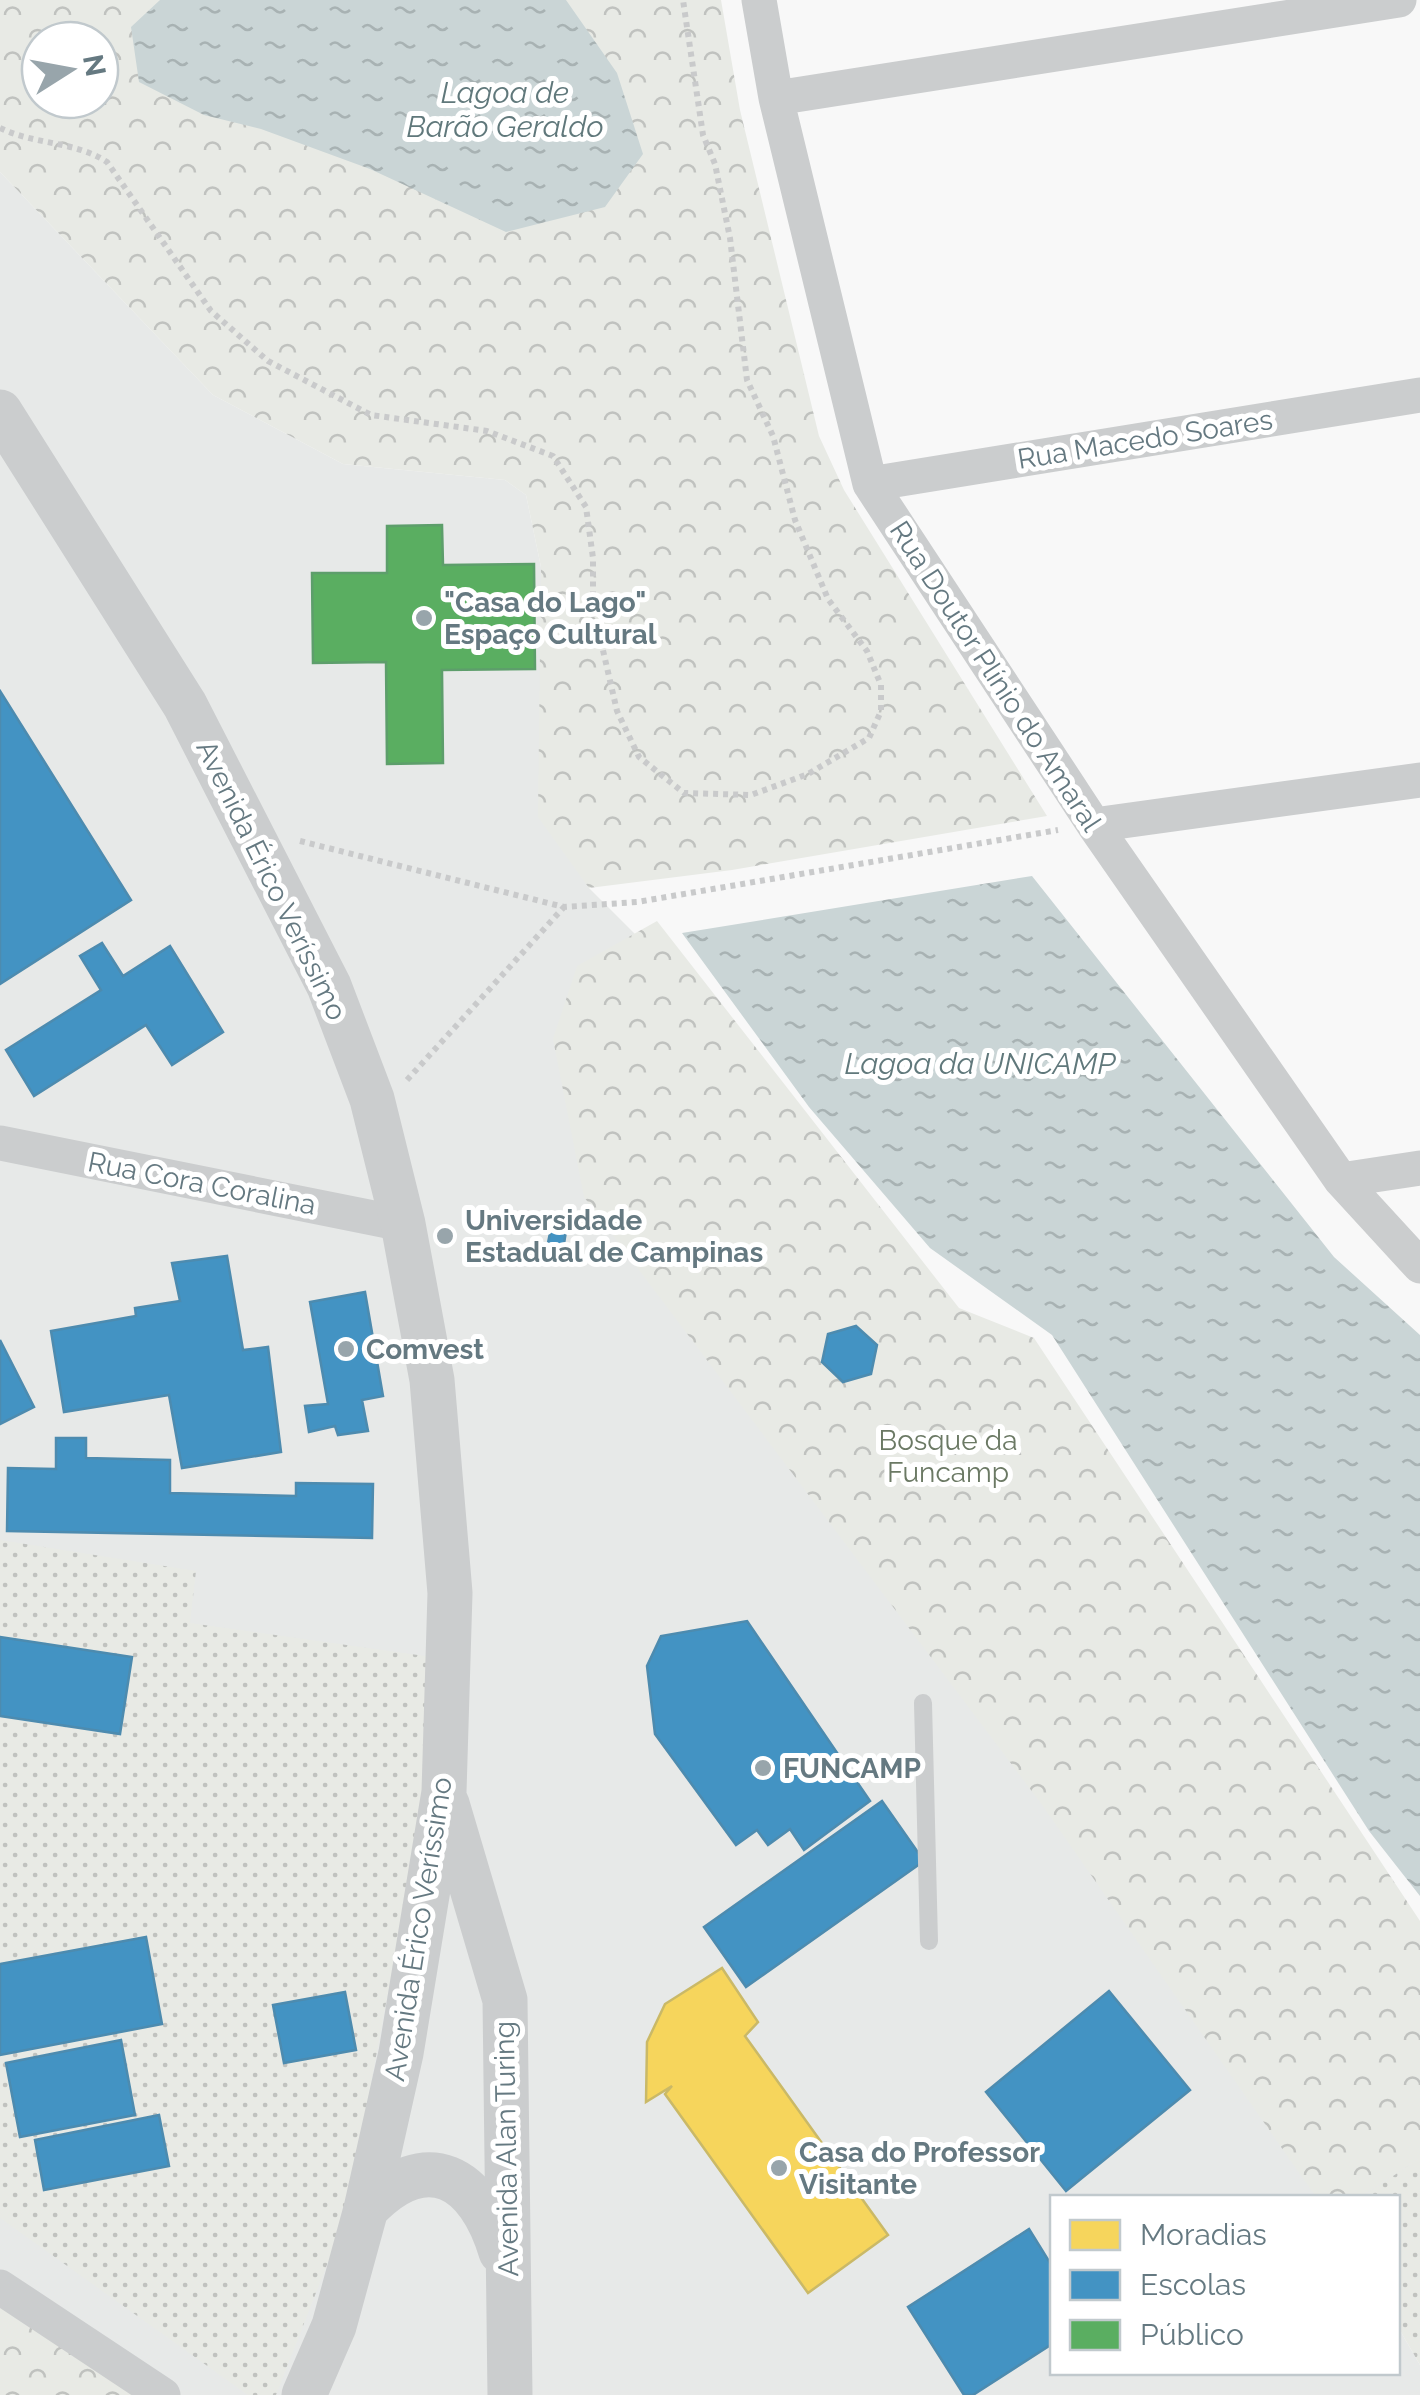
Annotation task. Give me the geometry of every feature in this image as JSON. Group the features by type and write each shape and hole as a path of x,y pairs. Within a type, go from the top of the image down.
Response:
{"street":[{"name":"Rua Doutor Plínio do Amaral","path":"760,0 776,98 870,484 1094,825 1341,1180 1420,1266"},
{"path":"776,98 1399,0"},
{"name":"Rua Macedo Soares","path":"870,484 1420,395"},
{"name":"Avenida Érico Veríssimo","path":"0,412 185,705 330,986 372,1099 403,1224 432,1380 450,1593 444,1792 401,2053 366,2208 334,2326 304,2395"},
{"path":"1094,825 1420,780"},
{"name":"Rua Cora Coralina","path":"0,1143 403,1224"},
{"path":"1341,1180 1420,1168"},
{"name":"Avenida Alan Turing","path":"444,1792 505,2000 510,2395"},
{"path":"366,2208 404,2178 431,2172 454,2180 476,2197 491,2218 507,2273"},
{"path":"0,2287 163,2395"}],"lane":[{"path":"923,1703 929,1941"}],"path":[{"path":"0,128 44,145 88,150 107,162 211,311 268,362 371,414 487,431 553,456 586,507 593,558 593,607 617,711 638,758 684,793 751,795 849,752 876,728 882,702 867,651 828,599 794,520 774,436 747,380 730,238 715,164 703,135 683,0"},
{"path":"250,828 564,907 636,902 1094,825"},
{"path":"395,1093 564,907"}],"shaded area":[{"name":"Universidade Estadual de Campinas","path":"0,172 213,395 343,464 505,480 526,495 541,567 589,888 694,993 1420,1968 1420,2173 1400,2196 1050,2195 1050,2375 1400,2375 1400,2330 1420,2365 1420,2395 0,2395"}],"green space":[{"path":"0,0 721,0 740,110 819,436 844,490 1047,816 732,870 589,888 538,817 541,567 526,495 505,480 343,464 213,395 0,172"},
{"name":"Bosque da Funcamp","path":"657,921 959,1308 1034,1338 1420,1921 1420,2158 1363,2195 1315,2195 1040,1802 584,1197 553,1039 577,966"},
{"path":"0,1540 196,1571 190,1623 432,1657 424,1801 346,2216 276,2395 248,2395 0,2218"},
{"path":"1420,2158 1420,2365 1400,2330 1400,2195 1364,2195"},
{"path":"0,2297 144,2395 0,2395"}],"water":[{"name":"Lagoa de Barão Geraldo","path":"160,0 566,0 617,73 643,154 605,207 506,232 370,169 261,129 204,115 139,82 131,27"},
{"name":"Lagoa da UNICAMP","path":"1032,876 1334,1257 1420,1335 1420,1896 1369,1831 1052,1335 930,1248 809,1107 682,933"}],"building: Moradias":[{"name":"Casa do Professor Visitante","path":"722,1968 758,2022 745,2036 888,2235 808,2293 665,2094 672,2086 646,2102 647,2042 665,2004"}],"building: Escolas":[{"path":"0,691 131,900 0,984"},
{"path":"102,943 123,976 170,946 223,1032 172,1065 146,1025 34,1096 6,1050 101,990 80,956"},
{"path":"552,1223 567,1225 562,1256 546,1253"},
{"path":"227,1256 243,1350 268,1347 281,1452 182,1468 169,1395 64,1412 51,1331 136,1316 135,1308 180,1301 172,1263"},
{"name":"Comvest","path":"365,1292 383,1396 362,1400 368,1431 338,1435 335,1426 309,1432 305,1406 328,1404 310,1302"},
{"path":"856,1326 877,1345 871,1374 843,1382 822,1362 828,1334"},
{"path":"0,1340 34,1407 0,1424"},
{"path":"56,1438 86,1438 86,1458 170,1460 170,1493 296,1496 296,1483 373,1484 372,1538 7,1531 8,1468 56,1469"},
{"name":"FUNCAMP","path":"747,1621 870,1801 804,1850 790,1829 768,1845 757,1830 736,1845 655,1734 647,1666 661,1636"},
{"path":"0,1637 132,1657 120,1734 0,1716"},
{"path":"882,1801 924,1861 746,1987 704,1927"},
{"path":"146,1937 162,2024 0,2055 0,1964"},
{"path":"1109,1991 1190,2090 1066,2191 986,2092"},
{"path":"345,1992 356,2050 284,2063 273,2005"},
{"path":"121,2040 135,2115 20,2137 6,2063"},
{"path":"159,2115 169,2166 44,2190 35,2140"},
{"path":"1029,2229 1050,2263 1050,2345 973,2395 964,2395 908,2307"}],"building: Público":[{"name":"\"Casa do Lago\" Espaço Cultural","path":"442,525 443,565 534,564 535,669 442,670 443,763 387,764 386,662 313,663 312,573 387,573 387,526"}],"place":[{"name":"\"Casa do Lago\" Espaço Cultural","path":"424,618"},
{"name":"Universidade Estadual de Campinas","path":"445,1236"},
{"name":"Comvest","path":"346,1349"},
{"name":"FUNCAMP","path":"763,1768"},
{"name":"Casa do Professor Visitante","path":"779,2168"}]}
